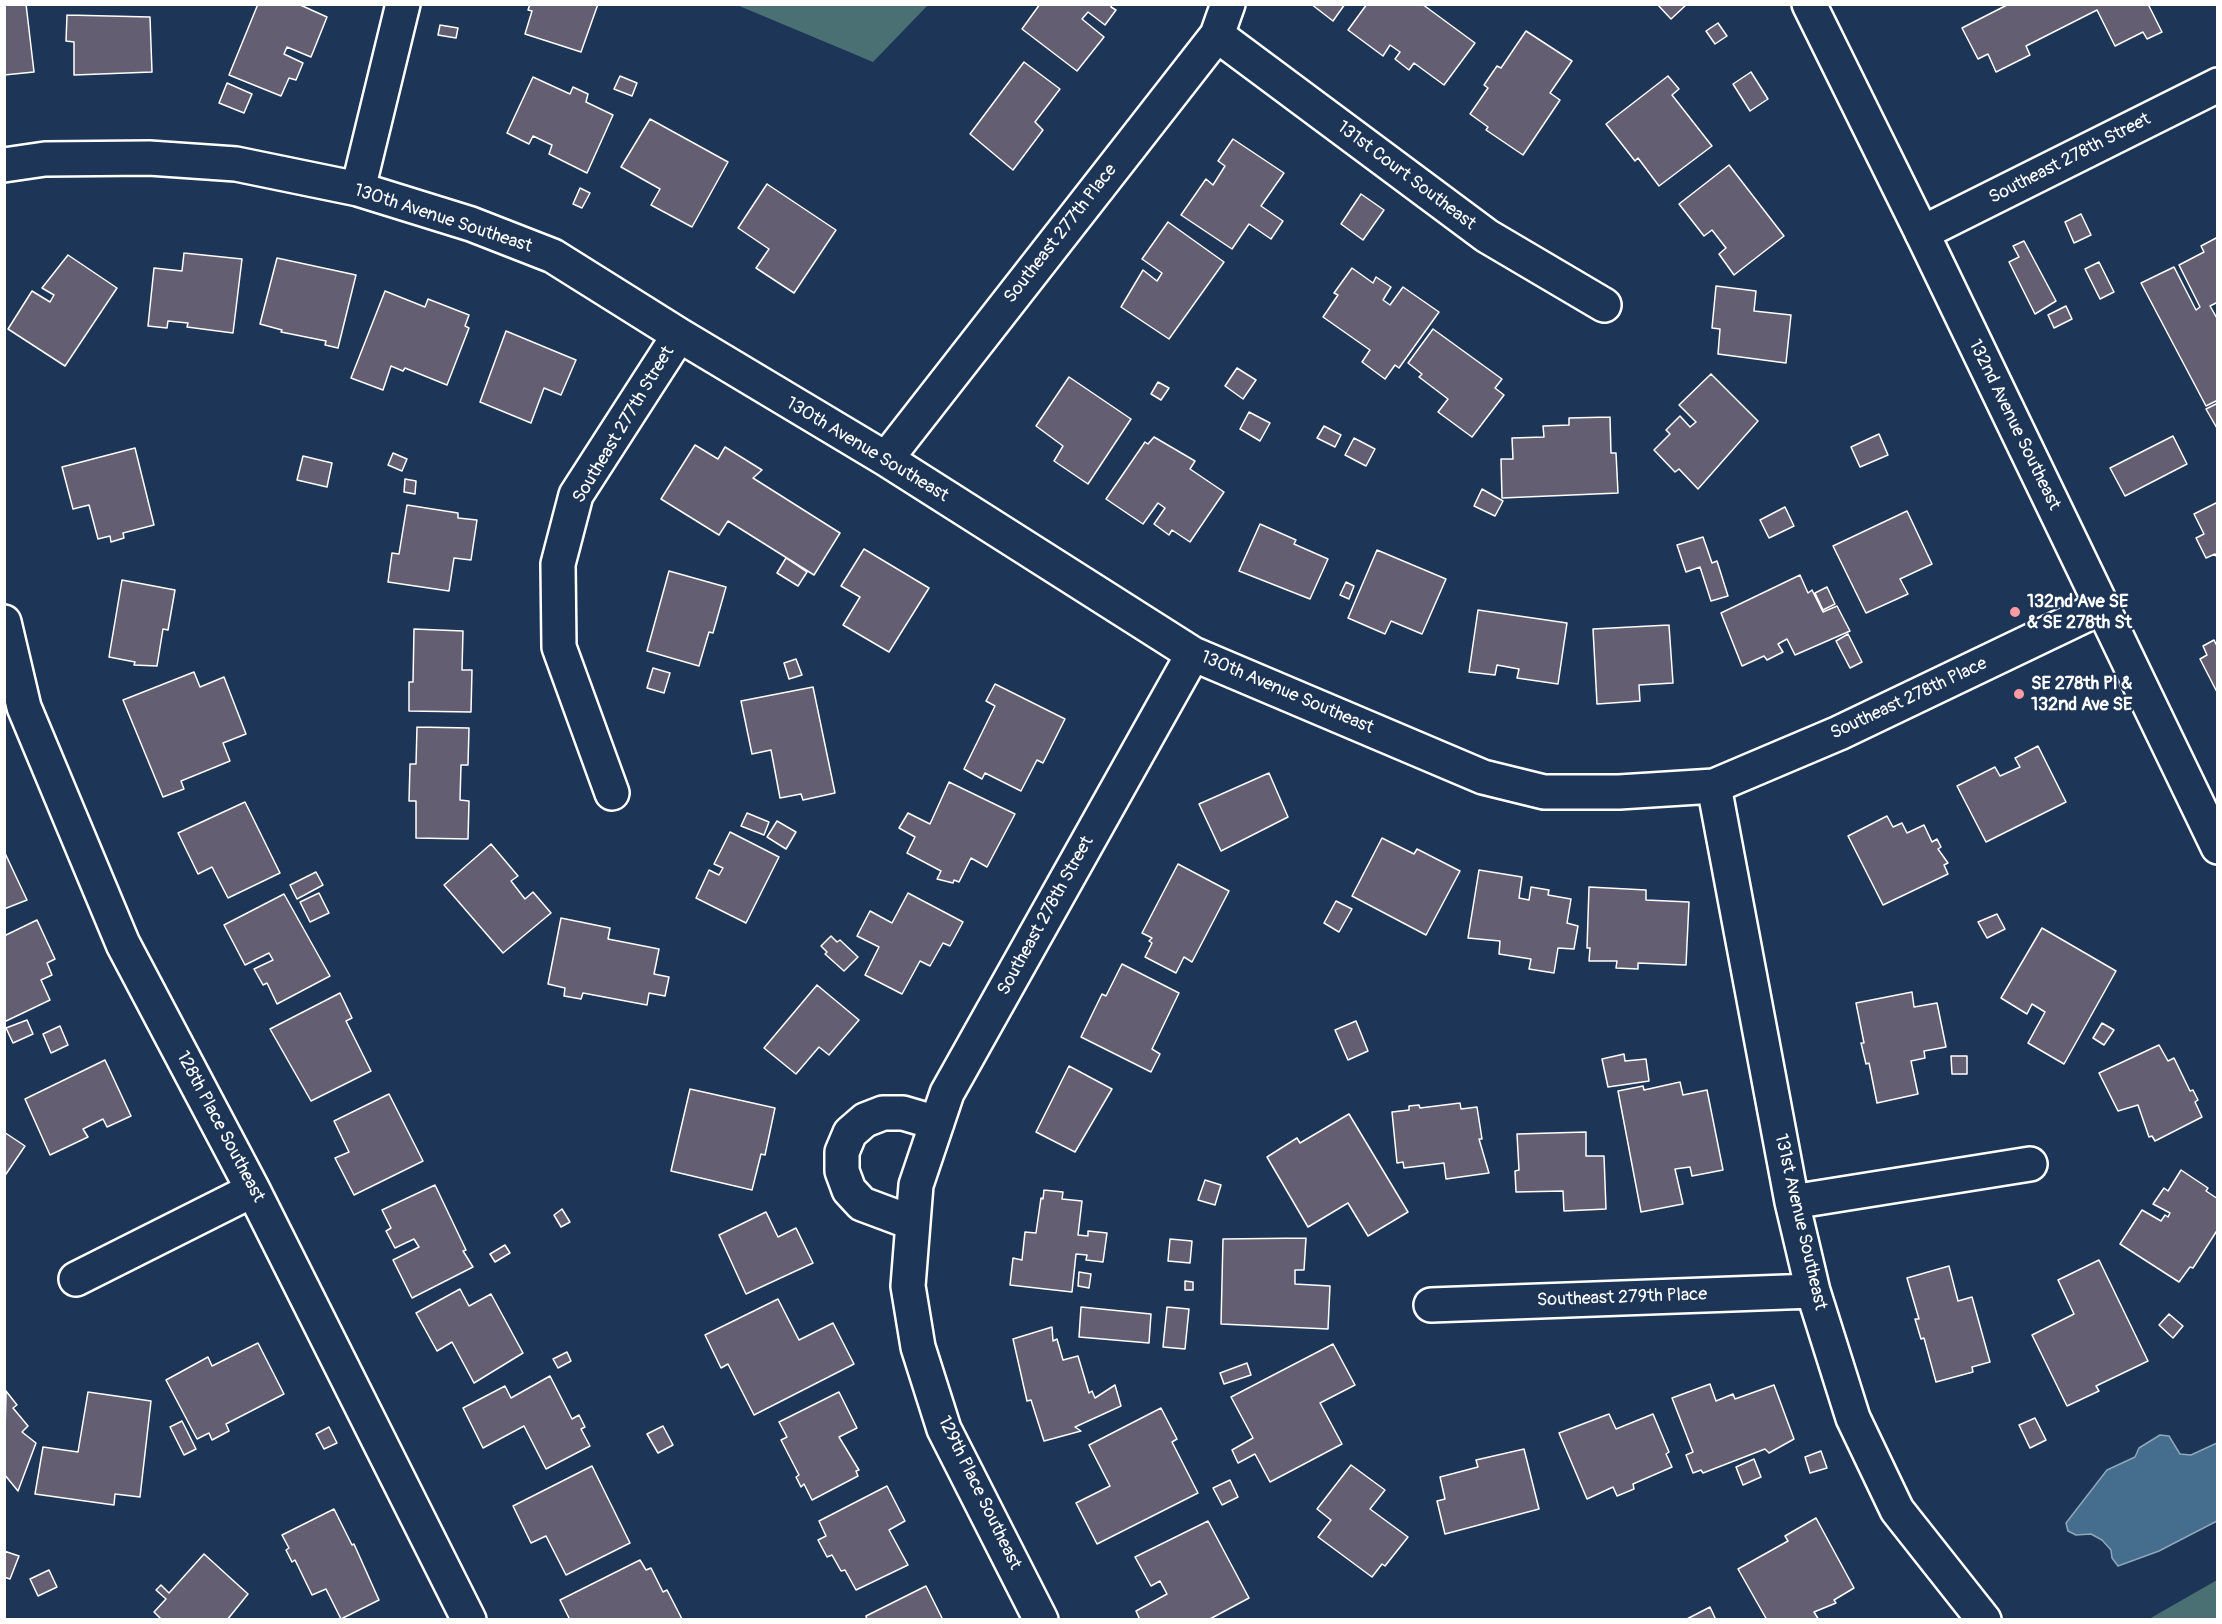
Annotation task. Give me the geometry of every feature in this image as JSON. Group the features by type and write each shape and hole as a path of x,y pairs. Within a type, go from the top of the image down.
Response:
{"street":[{"path":"358,189 403,4"},
{"name":"Southeast 277th Place","path":"886,459 1217,35 1228,4"},
{"name":"132nd Avenue Southeast","path":"1809,4 1922,233 2217,848"},
{"name":"131st Court Southeast","path":"1217,35 1487,236 1604,305"},
{"name":"Southeast 278th Street","path":"1922,233 2217,85"},
{"name":"130th Avenue Southeast","path":"4,165 45,159 149,158 236,164 358,189 471,224 553,255 679,335 886,459 1192,654 1493,779 1544,792 1619,792 1714,786"},
{"name":"Southeast 277th Street","path":"612,793 559,648 558,564 576,495 679,335"},
{"name":"Southeast 278th Place","path":"1714,786 1839,733 2102,608"},
{"name":"128th Place Southeast","path":"4,622 14,711 123,944 253,1190 469,1620"},
{"name":"Southeast 278th Street","path":"916,1185 947,1093 1192,654"},
{"name":"131st Avenue Southeast","path":"1714,786 1792,1202 1813,1291 1854,1418 1897,1510 1979,1618"},
{"path":"913,1223 862,1204 849,1190 845,1181 842,1172 842,1152 850,1133 857,1126 864,1120 883,1113 903,1113 937,1123"},
{"path":"1792,1202 2030,1164"},
{"name":"129th Place Southeast","path":"916,1185 908,1286 918,1347 944,1429 1041,1620"},
{"path":"76,1279 253,1190"},
{"name":"Southeast 279th Place","path":"1431,1305 1813,1291"}],"green space":[{"path":"737,5 928,5 873,62"},
{"path":"2217,1580 2217,1619 2149,1619"}],"water":[{"path":"2160,1435 2169,1436 2180,1454 2191,1455 2217,1443 2217,1521 2159,1551 2118,1566 2112,1558 2111,1550 2102,1540 2091,1534 2076,1535 2068,1531 2066,1523 2107,1470 2135,1457 2139,1448"}],"building":[{"path":"4,4 26,4 34,72 4,75"},
{"path":"258,4 298,4 327,17 311,57 287,47 284,54 303,63 296,80 289,78 281,96 229,75"},
{"path":"530,4 598,4 581,52 525,34 532,11 528,10"},
{"path":"1040,4 1112,4 1111,7 1116,10 1105,25 1088,12 1082,19 1104,37 1077,71 1022,29"},
{"path":"1311,4 1345,4 1333,21"},
{"path":"1367,4 1422,4 1475,43 1444,85 1414,63 1409,70 1395,59 1400,52 1390,45 1383,56 1348,30"},
{"path":"1657,4 1686,4 1686,5 1671,19"},
{"path":"2009,4 2148,4 2162,32 2147,39 2143,32 2115,46 2097,10 2026,46 2030,55 1996,72 1988,54 1978,59 1962,28"},
{"path":"67,15 150,17 152,72 74,75 74,42 66,41"},
{"path":"1718,23 1727,36 1715,44 1706,31"},
{"path":"440,25 458,28 456,38 438,35"},
{"path":"1526,31 1572,61 1550,93 1560,100 1523,155 1486,130 1488,127 1470,114 1488,88 1484,85 1497,66 1501,68"},
{"path":"1024,62 1060,89 1035,122 1043,130 1013,170 970,134"},
{"path":"1751,72 1768,99 1750,111 1733,84"},
{"path":"620,76 637,83 632,96 614,89"},
{"path":"1668,76 1679,89 1672,95 1712,146 1659,186 1638,158 1635,161 1606,124"},
{"path":"533,77 570,94 573,87 588,94 586,102 613,115 587,173 549,154 552,145 533,136 529,144 507,133"},
{"path":"227,83 252,94 244,113 219,103"},
{"path":"650,119 728,162 692,227 651,205 660,189 621,167"},
{"path":"1233,139 1284,173 1261,206 1283,221 1271,239 1249,224 1232,249 1181,215 1206,179 1213,185 1225,166 1218,161"},
{"path":"1729,165 1784,236 1734,275 1719,254 1726,248 1712,230 1704,236 1679,204"},
{"path":"767,184 836,230 794,293 756,268 769,249 738,228"},
{"path":"580,188 590,193 582,208 573,204"},
{"path":"1361,194 1384,210 1363,240 1341,224"},
{"path":"2081,214 2091,235 2074,243 2065,222"},
{"path":"1168,222 1224,262 1169,339 1121,307 1143,270 1157,281 1162,273 1142,259"},
{"path":"2218,237 2218,302 2210,306 2218,320 2218,400 2206,406 2141,283 2174,267 2196,310 2200,307 2179,265 2204,252 2201,246"},
{"path":"2024,241 2056,301 2035,314 2009,262 2019,257 2013,246"},
{"path":"184,253 242,259 233,333 187,327 188,323 168,321 167,328 148,326 154,268 182,271"},
{"path":"68,255 117,288 65,366 8,329 32,291 50,302 54,295 42,288"},
{"path":"277,258 356,275 338,348 325,345 326,341 281,332 282,330 260,324"},
{"path":"2099,262 2114,292 2100,299 2085,269"},
{"path":"1352,268 1373,283 1376,277 1391,287 1383,300 1390,305 1403,287 1439,312 1399,368 1395,365 1385,379 1362,362 1370,350 1323,317 1338,295 1334,293"},
{"path":"1716,286 1756,291 1754,311 1791,315 1786,363 1718,354 1720,329 1712,328"},
{"path":"385,291 425,307 428,299 469,315 465,326 469,328 447,385 405,368 403,371 391,366 383,390 351,378"},
{"path":"2066,306 2072,319 2054,328 2048,315"},
{"path":"1433,329 1502,379 1495,388 1504,395 1472,437 1438,412 1448,399 1419,377 1422,374 1408,363"},
{"path":"506,331 576,360 561,395 544,388 531,423 480,402"},
{"path":"1237,368 1256,380 1243,399 1225,386"},
{"path":"1711,374 1758,421 1698,489 1679,469 1675,472 1654,450 1670,434 1666,430 1680,416 1690,427 1696,422 1679,405"},
{"path":"1069,377 1131,419 1088,484 1054,461 1063,446 1036,426"},
{"path":"1158,382 1169,388 1161,400 1151,394"},
{"path":"2218,403 2218,430 2206,409"},
{"path":"1249,412 1270,423 1260,441 1240,429"},
{"path":"1610,417 1611,453 1616,453 1618,493 1502,498 1501,459 1513,459 1512,438 1544,437 1543,426 1569,425 1569,418"},
{"path":"1324,426 1341,435 1335,447 1317,438"},
{"path":"1879,434 1888,455 1860,467 1851,447"},
{"path":"2173,436 2187,464 2125,496 2110,468"},
{"path":"1154,437 1195,461 1190,469 1224,492 1190,542 1172,530 1169,535 1154,524 1165,508 1158,503 1143,524 1106,499 1145,442 1148,444"},
{"path":"1354,438 1375,449 1366,466 1345,455"},
{"path":"695,445 718,459 725,447 762,470 753,478 840,533 814,575 728,521 719,535 661,499"},
{"path":"135,448 154,525 123,533 124,538 111,542 110,536 98,539 89,505 73,509 62,467"},
{"path":"393,453 407,459 402,471 388,465"},
{"path":"303,456 332,463 327,487 297,480"},
{"path":"405,479 416,481 415,494 404,492"},
{"path":"1482,489 1503,501 1495,516 1474,506"},
{"path":"2218,502 2218,559 2215,554 2206,558 2196,538 2204,534 2194,514"},
{"path":"407,505 458,513 458,518 477,520 471,560 454,558 449,591 388,582 392,553 399,554"},
{"path":"1785,507 1794,526 1769,538 1760,520"},
{"path":"1907,511 1932,564 1900,579 1908,594 1866,613 1833,546"},
{"path":"1260,524 1296,540 1294,544 1328,559 1310,599 1239,571"},
{"path":"1703,537 1712,563 1717,561 1728,596 1711,601 1700,567 1686,572 1677,545"},
{"path":"864,549 929,588 889,652 843,625 860,597 841,586"},
{"path":"1377,550 1446,579 1422,634 1391,621 1385,634 1348,618"},
{"path":"786,558 807,572 798,586 777,573"},
{"path":"669,571 726,587 713,633 709,632 699,666 647,651"},
{"path":"1800,575 1808,593 1812,590 1823,612 1837,606 1850,631 1795,655 1787,639 1778,644 1783,652 1767,660 1764,656 1742,666 1721,613"},
{"path":"122,580 175,590 168,630 163,629 157,666 134,665 135,662 109,657"},
{"path":"1346,582 1354,586 1349,599 1340,595"},
{"path":"1827,587 1835,604 1823,610 1815,593"},
{"path":"1478,610 1567,623 1558,684 1517,678 1519,669 1497,665 1495,675 1469,672"},
{"path":"1669,625 1673,683 1639,685 1640,701 1597,704 1593,629"},
{"path":"414,629 463,631 462,670 472,670 471,712 409,711 409,682 413,682"},
{"path":"1848,634 1862,662 1850,668 1836,641"},
{"path":"2214,640 2218,648 2218,694 2200,659 2207,655 2203,646"},
{"path":"796,659 802,675 789,679 784,663"},
{"path":"653,668 670,673 664,693 647,688"},
{"path":"194,672 200,687 224,677 246,734 223,743 230,761 181,781 184,789 163,797 123,700"},
{"path":"995,684 1065,719 1043,763 1037,760 1021,791 985,773 982,779 964,769 995,706 986,701"},
{"path":"813,687 835,793 803,800 801,794 780,798 771,750 752,754 741,701"},
{"path":"417,727 469,728 468,765 461,765 460,800 469,801 468,839 416,838 416,801 409,801 410,764 416,764"},
{"path":"2038,746 2066,802 1986,842 1957,786 1995,767 2000,776 2020,767 2015,758"},
{"path":"1269,773 1288,817 1221,851 1199,804"},
{"path":"949,782 1015,814 987,867 971,858 959,882 954,880 953,883 937,879 941,871 907,853 915,837 899,828 908,813 930,824"},
{"path":"245,802 280,873 228,898 212,867 198,874 178,833"},
{"path":"747,813 769,822 764,835 741,826"},
{"path":"1887,816 1893,827 1902,823 1907,833 1924,825 1932,842 1937,839 1941,847 1938,849 1948,863 1944,865 1948,874 1883,905 1848,836"},
{"path":"777,821 796,832 786,849 767,837"},
{"path":"730,832 779,857 746,923 696,898 709,870 719,875 723,868 714,864"},
{"path":"1382,838 1414,854 1417,849 1460,871 1426,935 1352,896"},
{"path":"491,844 518,876 511,881 525,899 533,892 551,913 503,953 444,885"},
{"path":"4,851 27,900 4,909"},
{"path":"1178,864 1229,891 1192,962 1184,957 1176,973 1145,957 1152,938 1142,933"},
{"path":"1479,870 1522,877 1519,898 1529,900 1531,887 1549,890 1548,895 1571,899 1567,923 1578,926 1574,949 1558,948 1554,973 1529,969 1531,959 1499,954 1500,941 1468,938"},
{"path":"316,872 323,885 297,899 290,885"},
{"path":"1589,887 1646,890 1646,900 1689,902 1686,965 1638,963 1638,969 1616,968 1617,961 1589,961 1590,948 1587,948"},
{"path":"319,893 329,913 310,922 300,902"},
{"path":"908,893 963,922 950,946 943,943 930,966 920,961 902,994 865,975 879,947 857,936 870,911 892,923"},
{"path":"284,894 330,976 277,1004 267,983 263,985 254,969 273,960 269,953 245,965 224,925"},
{"path":"1336,901 1352,909 1339,932 1324,923"},
{"path":"1997,914 2005,929 1987,938 1978,922"},
{"path":"561,918 610,928 608,939 659,949 654,974 669,977 665,996 649,993 647,1005 583,993 581,999 564,996 565,988 548,984"},
{"path":"37,920 55,959 47,963 52,975 41,980 50,1000 4,1022 4,936"},
{"path":"2042,928 2116,971 2064,1064 2028,1043 2045,1012 2032,1004 2027,1014 2001,998"},
{"path":"831,936 837,942 840,940 858,957 844,971 825,954 827,952 821,946"},
{"path":"1122,964 1179,993 1152,1049 1160,1054 1151,1072 1081,1037 1102,994 1106,996"},
{"path":"817,985 859,1020 829,1055 819,1047 796,1074 764,1048"},
{"path":"1912,992 1914,1007 1937,1003 1946,1047 1924,1051 1925,1058 1911,1061 1918,1094 1877,1103 1869,1063 1866,1064 1861,1043 1864,1043 1856,1003"},
{"path":"340,993 352,1018 346,1021 371,1071 311,1101 270,1029"},
{"path":"27,1020 33,1034 13,1043 6,1028"},
{"path":"1356,1021 1368,1051 1348,1060 1335,1030"},
{"path":"2102,1023 2114,1030 2104,1045 2093,1038"},
{"path":"60,1026 68,1045 51,1053 43,1034"},
{"path":"2159,1045 2168,1061 2174,1058 2190,1091 2193,1090 2198,1100 2195,1102 2202,1117 2155,1141 2152,1136 2149,1137 2138,1105 2118,1111 2099,1073"},
{"path":"1624,1054 1625,1061 1646,1059 1649,1081 1608,1087 1602,1059"},
{"path":"1951,1056 1967,1056 1967,1074 1952,1074"},
{"path":"105,1060 131,1116 107,1127 103,1119 83,1129 88,1137 50,1155 25,1099"},
{"path":"1069,1066 1112,1089 1075,1152 1036,1132"},
{"path":"1680,1082 1683,1095 1707,1090 1723,1170 1692,1176 1690,1167 1675,1169 1683,1204 1641,1212 1618,1091 1643,1086 1644,1090"},
{"path":"690,1089 775,1108 765,1155 761,1154 752,1190 671,1171"},
{"path":"389,1094 423,1161 354,1195 335,1158 349,1152 334,1121"},
{"path":"1460,1103 1461,1109 1477,1107 1482,1139 1479,1139 1489,1173 1446,1179 1444,1163 1404,1168 1403,1162 1397,1163 1392,1112 1409,1110 1409,1106 1419,1105 1420,1108"},
{"path":"1349,1114 1408,1212 1368,1236 1348,1203 1308,1227 1267,1157 1297,1138 1300,1143"},
{"path":"4,1132 25,1146 4,1177"},
{"path":"1586,1132 1586,1156 1604,1156 1606,1209 1564,1211 1563,1191 1516,1192 1515,1171 1519,1170 1517,1134"},
{"path":"2181,1170 2208,1188 2206,1191 2218,1199 2218,1229 2193,1268 2190,1267 2179,1282 2120,1244 2142,1210 2161,1221 2165,1215 2168,1217 2170,1213 2153,1204 2164,1188 2168,1191"},
{"path":"1205,1180 1221,1185 1215,1205 1198,1200"},
{"path":"435,1185 466,1250 463,1251 473,1267 412,1298 393,1260 419,1247 414,1239 395,1248 386,1231 391,1228 382,1210"},
{"path":"1044,1190 1063,1192 1062,1199 1082,1201 1078,1235 1088,1236 1088,1231 1107,1233 1103,1262 1086,1260 1087,1255 1076,1254 1072,1292 1010,1285 1013,1258 1022,1260 1025,1232 1036,1233"},
{"path":"562,1209 570,1222 561,1227 554,1215"},
{"path":"766,1212 778,1237 796,1228 813,1263 746,1294 719,1235"},
{"path":"1306,1238 1304,1270 1295,1270 1295,1284 1330,1286 1328,1329 1221,1324 1223,1239"},
{"path":"1170,1239 1192,1241 1190,1263 1168,1261"},
{"path":"505,1245 510,1253 495,1262 490,1254"},
{"path":"2099,1260 2148,1361 2096,1386 2099,1391 2067,1406 2032,1335 2074,1314 2058,1280"},
{"path":"1949,1266 1958,1301 1972,1297 1990,1362 1972,1367 1973,1372 1936,1382 1924,1338 1921,1339 1915,1319 1919,1319 1907,1278"},
{"path":"1079,1272 1091,1274 1089,1288 1078,1286"},
{"path":"1185,1281 1193,1282 1193,1290 1185,1290"},
{"path":"460,1289 469,1306 491,1294 523,1353 474,1383 452,1342 437,1351 416,1313"},
{"path":"778,1299 799,1340 833,1323 854,1364 754,1415 728,1364 721,1368 705,1335"},
{"path":"1081,1307 1151,1314 1149,1343 1079,1337"},
{"path":"1167,1307 1189,1309 1185,1349 1163,1347"},
{"path":"2169,1314 2183,1326 2173,1338 2159,1325"},
{"path":"1052,1327 1053,1341 1057,1339 1063,1360 1078,1356 1089,1393 1092,1391 1095,1398 1115,1385 1121,1406 1075,1427 1081,1431 1044,1441 1031,1400 1027,1401 1013,1339"},
{"path":"258,1343 284,1394 226,1424 229,1431 212,1440 209,1433 197,1439 166,1380 208,1357 212,1366"},
{"path":"1333,1344 1355,1385 1320,1403 1342,1444 1270,1482 1255,1454 1238,1463 1232,1450 1253,1438 1231,1397"},
{"path":"567,1352 571,1361 558,1368 553,1359"},
{"path":"1247,1363 1251,1375 1224,1384 1220,1373"},
{"path":"550,1376 572,1419 579,1415 585,1427 581,1429 590,1446 546,1469 524,1426 483,1448 463,1408 505,1386 511,1398"},
{"path":"1710,1384 1716,1401 1733,1394 1735,1399 1774,1385 1794,1439 1769,1453 1765,1449 1703,1473 1701,1470 1693,1473 1686,1455 1693,1452 1672,1398"},
{"path":"6,1391 17,1405 13,1408 28,1426 22,1432 36,1443 18,1491 4,1474"},
{"path":"88,1392 151,1401 140,1497 115,1494 114,1505 35,1494 43,1447 78,1452"},
{"path":"839,1392 857,1428 839,1437 859,1470 856,1471 858,1476 812,1500 804,1484 801,1487 796,1477 799,1475 781,1440 787,1437 779,1422"},
{"path":"1161,1408 1177,1439 1172,1442 1198,1493 1097,1544 1076,1503 1110,1486 1089,1445"},
{"path":"1609,1414 1616,1429 1653,1414 1669,1452 1666,1454 1672,1467 1633,1484 1634,1489 1617,1496 1613,1487 1587,1499 1559,1433"},
{"path":"2035,1418 2046,1440 2030,1448 2019,1425"},
{"path":"182,1421 196,1449 184,1455 170,1427"},
{"path":"663,1426 673,1445 658,1453 647,1434"},
{"path":"329,1427 337,1443 324,1449 316,1434"},
{"path":"1524,1449 1539,1509 1445,1534 1437,1501 1445,1499 1440,1477 1478,1467 1476,1460"},
{"path":"1821,1451 1827,1468 1810,1473 1805,1457"},
{"path":"1754,1459 1761,1477 1743,1485 1736,1467"},
{"path":"1351,1465 1385,1490 1370,1509 1408,1537 1385,1566 1382,1564 1372,1577 1318,1537 1331,1520 1317,1509"},
{"path":"592,1466 630,1543 566,1575 546,1536 531,1543 513,1506"},
{"path":"1230,1480 1238,1497 1222,1505 1213,1488"},
{"path":"887,1486 905,1521 889,1530 908,1565 856,1590 845,1570 841,1571 832,1555 827,1557 818,1540 826,1536 819,1521"},
{"path":"334,1509 352,1545 354,1544 379,1600 341,1619 326,1589 312,1595 295,1560 292,1562 286,1550 289,1548 282,1535"},
{"path":"1816,1518 1854,1588 1834,1600 1836,1603 1814,1612 1819,1620 1767,1620 1738,1569 1788,1541 1785,1536"},
{"path":"1208,1521 1249,1598 1208,1620 1140,1620 1136,1611 1167,1594 1160,1581 1151,1586 1135,1557"},
{"path":"4,1551 19,1556 10,1579 4,1577"},
{"path":"204,1554 248,1594 227,1620 162,1620 154,1612 166,1599 156,1590 161,1585 169,1593"},
{"path":"640,1560 646,1570 651,1568 663,1592 667,1590 682,1619 570,1620 560,1600"},
{"path":"49,1570 57,1587 38,1596 30,1579"},
{"path":"926,1586 943,1620 867,1620 866,1616"},
{"path":"1710,1607 1716,1620 1685,1620"}],"place":[{"name":"132nd Ave SE & SE 278th St","path":"2015,612"},
{"name":"SE 278th Pl & 132nd Ave SE","path":"2019,694"}]}
